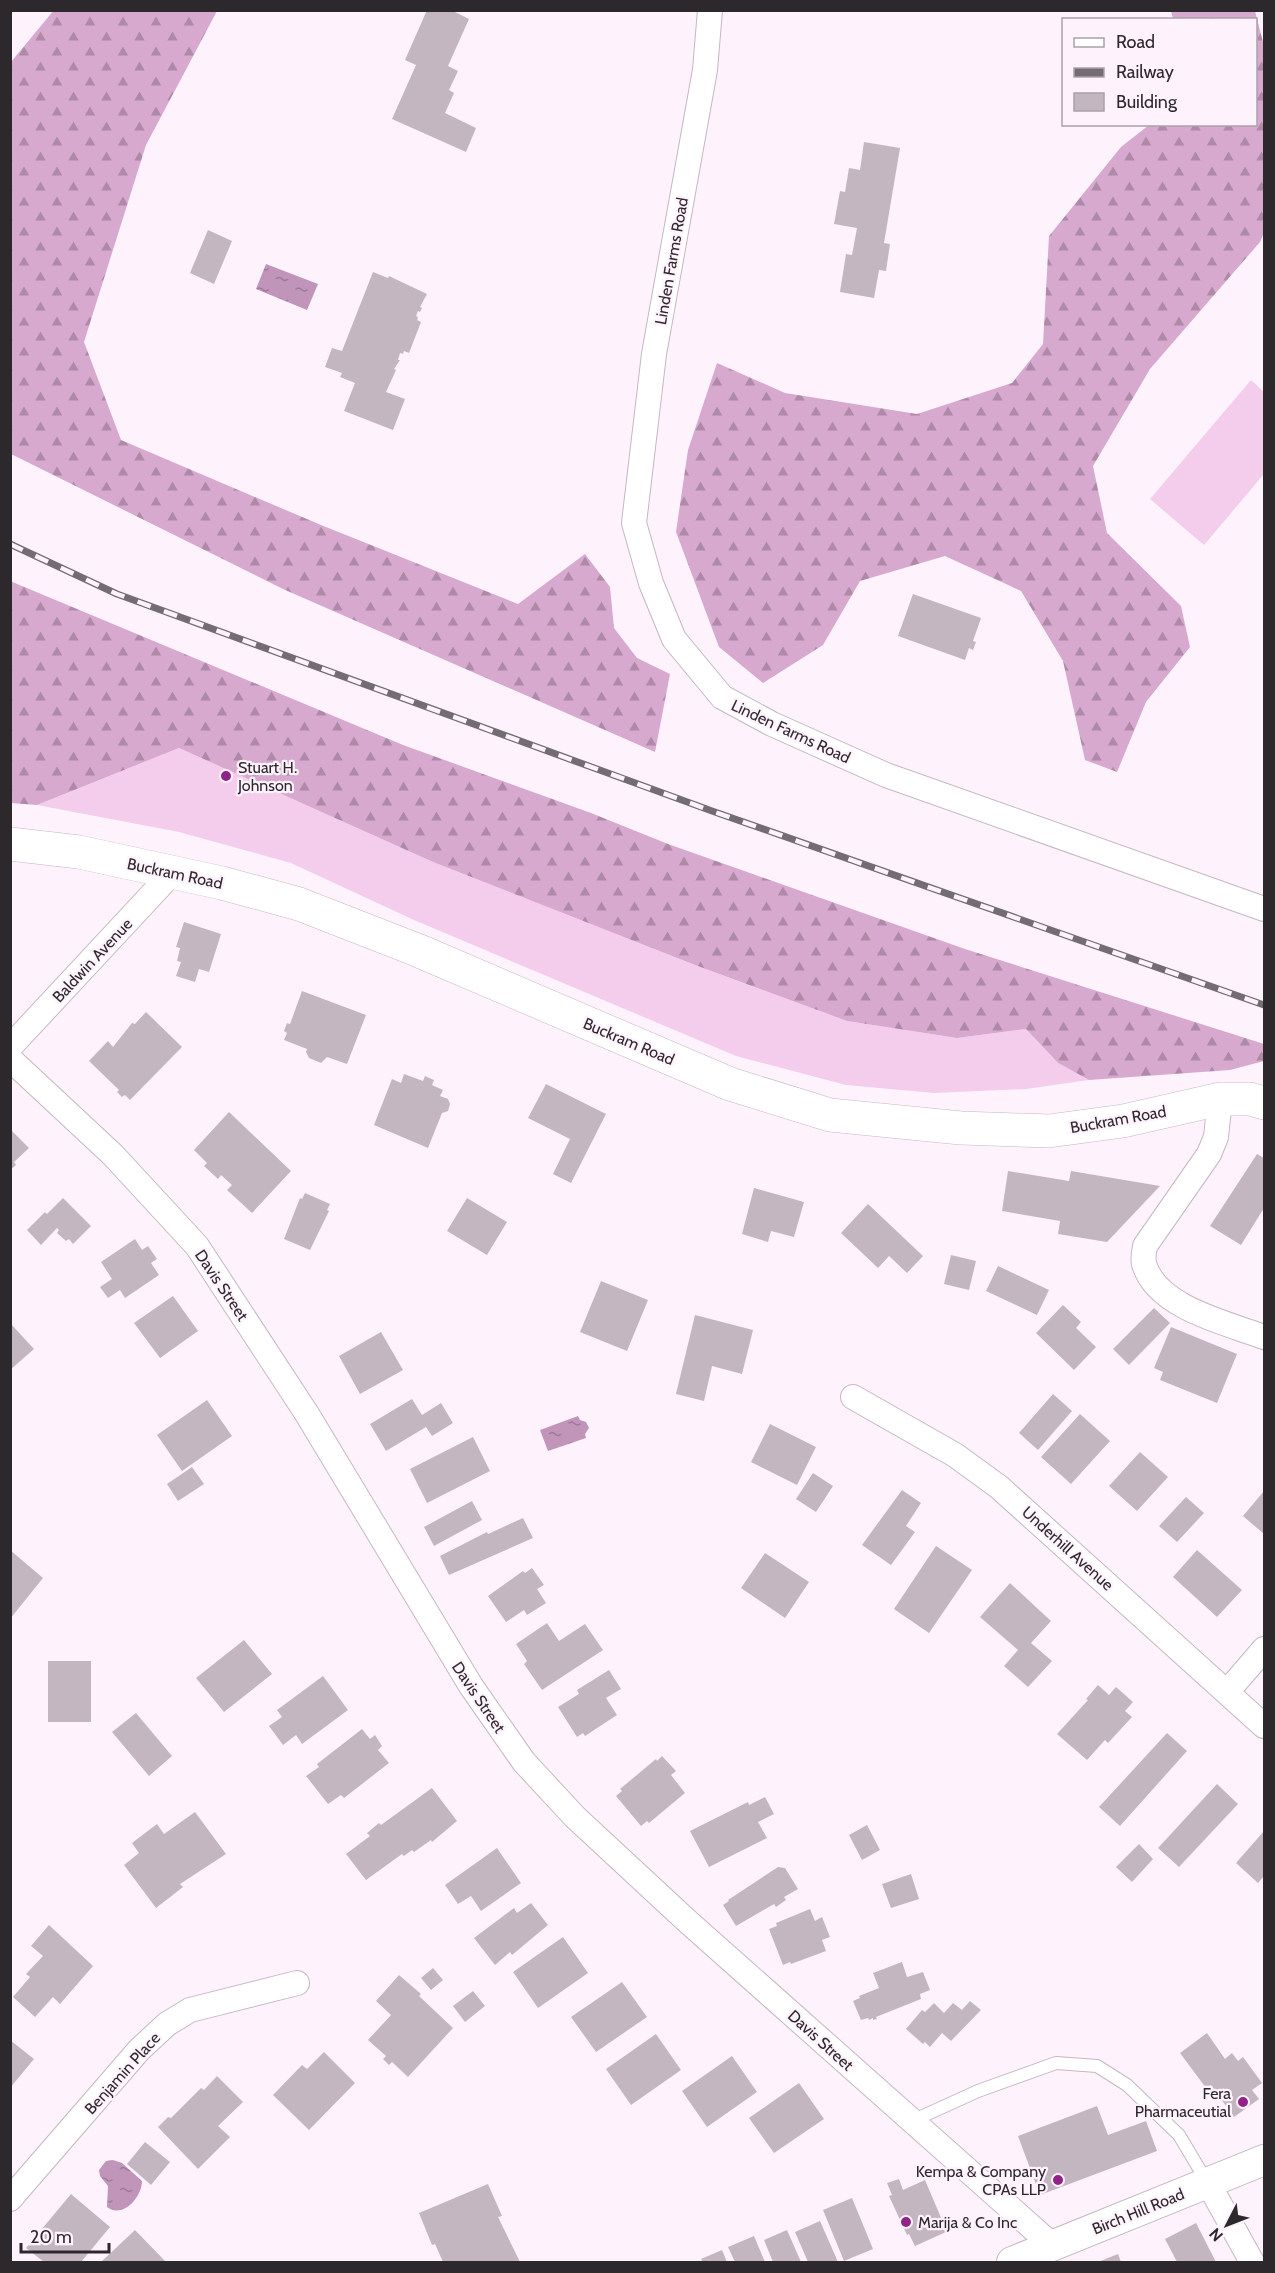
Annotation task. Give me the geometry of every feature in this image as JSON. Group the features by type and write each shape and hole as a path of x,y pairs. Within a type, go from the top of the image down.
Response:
{"main road":[{"name":"Buckram Road","path":"10,843 79,852 222,883 299,904 417,950 730,1084 830,1115 961,1128 1049,1131 1122,1120 1220,1099 1250,1099 1264,1102"}],"street":[{"name":"Linden Farms Road","path":"710,10 705,70 654,354 634,524 651,583 674,639 722,698 772,724 886,775 1264,909"},
{"name":"Baldwin Avenue","path":"10,1047 173,872"},
{"name":"Davis Street","path":"10,1059 113,1155 197,1246 307,1414 471,1686 524,1762 583,1825 1053,2246"},
{"path":"1220,1099 1216,1137 1209,1154 1145,1246 1144,1263 1153,1283 1183,1307 1264,1337"},
{"name":"Underhill Avenue","path":"853,1397 955,1455 999,1486 1264,1726"},
{"path":"1227,1692 1264,1649"},
{"name":"Benjamin Place","path":"10,2199 140,2050 167,2024 190,2010 297,1983"},
{"name":"Birch Hill Road","path":"1012,2262 1264,2160"},
{"path":"1208,2183 1252,2262"}],"lane":[{"path":"912,2121 978,2091 1056,2063 1097,2066 1127,2085 1179,2135 1208,2183"}],"shaded area":[{"path":"1251,380 1264,392 1264,474 1204,545 1150,499"},
{"path":"179,748 433,862 695,965 847,1021 957,1038 1026,1029 1058,1063 1089,1080 1026,1089 934,1093 846,1085 736,1056 414,920 291,863 179,832 37,805"}],"green space":[{"path":"54,10 217,11 146,145 84,342 121,440 321,525 518,604 585,554 610,587 614,628 637,658 670,674 655,752 283,589 11,454 11,62"},
{"path":"1171,11 1255,11 1257,18 1173,18"},
{"path":"1257,19 1264,46 1264,233 1260,242 1150,369 1093,466 1107,533 1181,606 1190,647 1146,702 1117,772 1085,760 1063,661 1021,591 945,556 860,581 823,645 763,683 719,647 676,532 688,450 717,363 785,393 917,414 1012,383 1043,344 1049,236 1121,147 1148,126 1257,126"},
{"path":"10,581 403,745 591,813 668,844 965,949 1264,1044 1264,1061 1230,1070 1089,1080 1058,1063 1026,1029 957,1038 847,1021 695,965 433,862 179,748 37,805 11,803"}],"water":[{"path":"266,264 318,284 307,310 256,289"},
{"path":"578,1416 580,1420 586,1422 589,1428 585,1434 586,1438 548,1451 540,1430"},
{"path":"113,2160 122,2163 142,2181 139,2194 125,2209 113,2210 107,2207 108,2186 100,2176 99,2170 106,2161"}],"building":[{"path":"427,10 451,10 469,19 448,66 458,71 449,90 454,93 445,113 476,128 466,152 392,119 416,65 405,60"},
{"path":"864,142 900,148 884,243 890,244 886,271 879,270 874,298 840,292 846,254 852,255 857,228 834,224 840,191 845,192 849,168 860,170"},
{"path":"208,230 232,241 214,284 190,273"},
{"path":"373,272 388,278 389,276 427,294 416,316 421,322 409,353 404,351 403,354 400,353 398,360 400,360 394,369 396,370 386,392 405,399 393,430 344,411 355,383 340,377 342,373 325,367 332,348 342,351"},
{"path":"913,594 981,618 973,641 976,642 973,650 969,648 965,660 898,636"},
{"path":"184,922 221,934 209,972 199,969 195,982 176,976 181,962 177,961 180,948 176,947"},
{"path":"302,991 366,1015 347,1064 327,1057 321,1063 309,1058 307,1049 284,1040 287,1033 284,1031 287,1023 290,1024"},
{"path":"146,1012 182,1047 130,1100 125,1095 122,1097 117,1092 119,1090 89,1061 108,1041 113,1047 132,1023 135,1024"},
{"path":"404,1074 423,1081 425,1076 434,1080 432,1085 443,1090 440,1096 448,1099 450,1104 448,1111 442,1113 428,1148 374,1125 392,1079 401,1083"},
{"path":"546,1084 606,1114 571,1183 553,1174 570,1139 528,1118"},
{"path":"229,1112 291,1171 252,1213 227,1190 232,1185 221,1175 218,1179 204,1166 207,1163 194,1150"},
{"path":"10,1129 29,1148 14,1162 16,1165 10,1170"},
{"path":"1257,1154 1264,1158 1264,1208 1241,1245 1210,1226"},
{"path":"1008,1171 1069,1181 1071,1171 1160,1186 1107,1242 1058,1234 1060,1221 1002,1211"},
{"path":"754,1188 804,1202 794,1237 771,1231 768,1242 742,1234"},
{"path":"305,1193 330,1204 327,1210 329,1211 310,1250 284,1239 300,1198 302,1199"},
{"path":"63,1198 91,1226 73,1244 69,1239 66,1241 57,1233 59,1230 57,1228 41,1245 27,1230"},
{"path":"467,1198 507,1222 487,1255 447,1231"},
{"path":"868,1204 923,1256 907,1273 889,1256 878,1268 841,1233"},
{"path":"135,1239 142,1250 148,1246 157,1259 151,1263 159,1275 125,1298 120,1290 108,1298 100,1287 112,1279 101,1262"},
{"path":"951,1255 976,1261 969,1290 944,1284"},
{"path":"998,1266 1049,1290 1037,1315 986,1291"},
{"path":"601,1281 648,1300 627,1351 580,1332"},
{"path":"173,1296 198,1331 160,1358 134,1323"},
{"path":"1063,1305 1081,1322 1076,1328 1096,1347 1074,1370 1036,1333"},
{"path":"1154,1308 1170,1323 1129,1365 1113,1349"},
{"path":"695,1315 753,1330 742,1374 712,1366 704,1401 676,1394"},
{"path":"10,1323 34,1349 10,1370"},
{"path":"1171,1327 1237,1354 1217,1403 1160,1380 1163,1372 1154,1368"},
{"path":"381,1332 403,1370 360,1394 339,1356"},
{"path":"1053,1394 1072,1411 1038,1450 1019,1433"},
{"path":"412,1399 422,1415 441,1403 453,1423 432,1436 426,1427 386,1451 370,1424"},
{"path":"207,1400 232,1436 182,1471 157,1435"},
{"path":"1080,1414 1110,1441 1071,1484 1041,1457"},
{"path":"770,1424 816,1447 797,1485 751,1462"},
{"path":"473,1437 490,1471 427,1503 410,1469"},
{"path":"1140,1452 1168,1477 1137,1511 1109,1486"},
{"path":"192,1467 204,1484 178,1501 167,1484"},
{"path":"813,1473 833,1486 816,1512 796,1499"},
{"path":"902,1490 921,1503 906,1526 915,1532 891,1565 862,1545"},
{"path":"1264,1491 1264,1534 1243,1516"},
{"path":"1186,1497 1204,1513 1177,1542 1159,1526"},
{"path":"472,1501 482,1520 434,1546 424,1527"},
{"path":"523,1518 533,1538 449,1575 440,1556 487,1532 488,1534"},
{"path":"936,1546 972,1570 929,1633 894,1609"},
{"path":"10,1550 43,1578 10,1619"},
{"path":"1197,1550 1242,1590 1217,1617 1173,1577"},
{"path":"765,1553 809,1582 785,1618 741,1588"},
{"path":"532,1568 544,1585 537,1589 546,1603 527,1615 524,1610 506,1622 488,1596 523,1571 525,1573"},
{"path":"1010,1583 1051,1621 1031,1643 1052,1661 1028,1687 1004,1666 1018,1650 980,1617"},
{"path":"547,1623 559,1641 585,1624 603,1650 542,1690 524,1664 527,1661 516,1644"},
{"path":"244,1640 272,1674 224,1712 196,1678"},
{"path":"48,1661 91,1661 91,1722 48,1722"},
{"path":"609,1670 621,1689 606,1698 617,1715 585,1736 583,1733 577,1737 558,1707 579,1694 577,1690"},
{"path":"323,1676 348,1710 302,1744 296,1735 283,1745 269,1726 282,1717 277,1710"},
{"path":"1098,1685 1109,1695 1116,1687 1133,1702 1125,1711 1132,1717 1108,1743 1105,1740 1087,1760 1057,1734 1088,1700 1086,1699"},
{"path":"136,1713 172,1756 149,1776 112,1732"},
{"path":"362,1729 370,1739 375,1735 382,1746 378,1750 389,1763 344,1798 341,1795 328,1804 306,1776 319,1767 317,1764"},
{"path":"1167,1733 1187,1751 1120,1826 1099,1807"},
{"path":"662,1756 676,1771 671,1775 685,1793 649,1823 647,1821 641,1826 616,1796 622,1791 620,1789"},
{"path":"1217,1784 1238,1804 1179,1867 1158,1848"},
{"path":"432,1788 457,1821 432,1842 431,1840 404,1856 402,1854 366,1880 346,1854 370,1836 367,1833 379,1823 381,1825"},
{"path":"765,1797 774,1814 758,1822 767,1838 709,1867 690,1831 748,1802 749,1805"},
{"path":"195,1812 226,1854 180,1884 183,1887 156,1908 124,1865 139,1853 132,1843 157,1824 164,1834"},
{"path":"867,1825 880,1850 862,1860 849,1835"},
{"path":"1264,1831 1264,1876 1258,1883 1236,1863"},
{"path":"1139,1844 1153,1859 1132,1882 1116,1867"},
{"path":"497,1848 521,1883 481,1911 471,1896 458,1904 445,1885"},
{"path":"778,1867 785,1868 798,1889 784,1897 786,1900 776,1907 774,1904 736,1926 723,1905"},
{"path":"911,1874 919,1899 891,1908 882,1884"},
{"path":"531,1903 548,1925 512,1955 510,1952 495,1965 474,1938 514,1908 517,1913"},
{"path":"810,1909 815,1921 822,1917 830,1937 822,1940 826,1951 783,1965 769,1929 777,1926 776,1923"},
{"path":"49,1925 93,1966 60,2004 53,1997 35,2017 13,1997 30,1977 26,1974 43,1956 31,1946"},
{"path":"563,1937 588,1973 538,2008 513,1972"},
{"path":"902,1962 907,1977 923,1972 930,1990 920,1994 921,1999 876,2017 877,2019 861,2020 853,2001 879,1988 873,1973"},
{"path":"433,1968 443,1980 431,1990 421,1978"},
{"path":"399,1975 421,1994 419,1996 453,2028 408,2077 392,2062 389,2065 383,2059 386,2056 368,2040 391,2015 376,2001"},
{"path":"622,1982 647,2017 596,2052 571,2017"},
{"path":"473,1991 485,2006 465,2022 453,2006"},
{"path":"970,2001 981,2010 951,2041 942,2033 930,2047 906,2029 922,2010 925,2012 934,2003 944,2013 953,2003 962,2010"},
{"path":"1207,2033 1225,2059 1232,2053 1238,2061 1243,2057 1262,2083 1252,2090 1259,2099 1234,2117 1211,2085 1206,2088 1180,2053"},
{"path":"656,2034 681,2070 631,2105 606,2069"},
{"path":"10,2040 34,2059 10,2088"},
{"path":"324,2052 355,2083 309,2130 273,2095 302,2065 307,2069"},
{"path":"732,2056 757,2092 707,2127 682,2091"},
{"path":"217,2076 243,2102 218,2126 230,2137 198,2169 158,2127 168,2117 171,2118 201,2088 204,2090"},
{"path":"799,2083 824,2119 774,2153 749,2118"},
{"path":"1097,2106 1108,2135 1146,2121 1157,2151 1040,2195 1018,2136"},
{"path":"145,2142 170,2162 151,2185 127,2164"},
{"path":"899,2179 903,2190 925,2180 946,2232 915,2246 909,2234 907,2235 889,2196 892,2195 887,2183"},
{"path":"488,2184 502,2216 498,2217 520,2262 443,2262 435,2244 432,2245 419,2213"},
{"path":"71,2194 110,2227 81,2262 44,2262 26,2248"},
{"path":"852,2198 873,2249 844,2261 823,2210"},
{"path":"820,2221 838,2262 808,2262 795,2232"},
{"path":"1196,2223 1216,2262 1177,2262 1165,2239"},
{"path":"135,2230 166,2262 101,2262"},
{"path":"787,2230 801,2262 773,2262 764,2240"},
{"path":"754,2236 765,2262 735,2262 728,2247"},
{"path":"722,2250 727,2262 703,2262 701,2259"},
{"path":"1118,2254 1121,2262 1098,2262"}],"railway":[{"path":"10,544 117,594 712,811 1264,1005"}],"place":[{"name":"Stuart H. Johnson","path":"226,776"},
{"name":"Fera Pharmaceutial","path":"1243,2102"},
{"name":"Kempa & Company CPAs LLP","path":"1058,2180"},
{"name":"Marija & Co Inc","path":"906,2222"}]}
